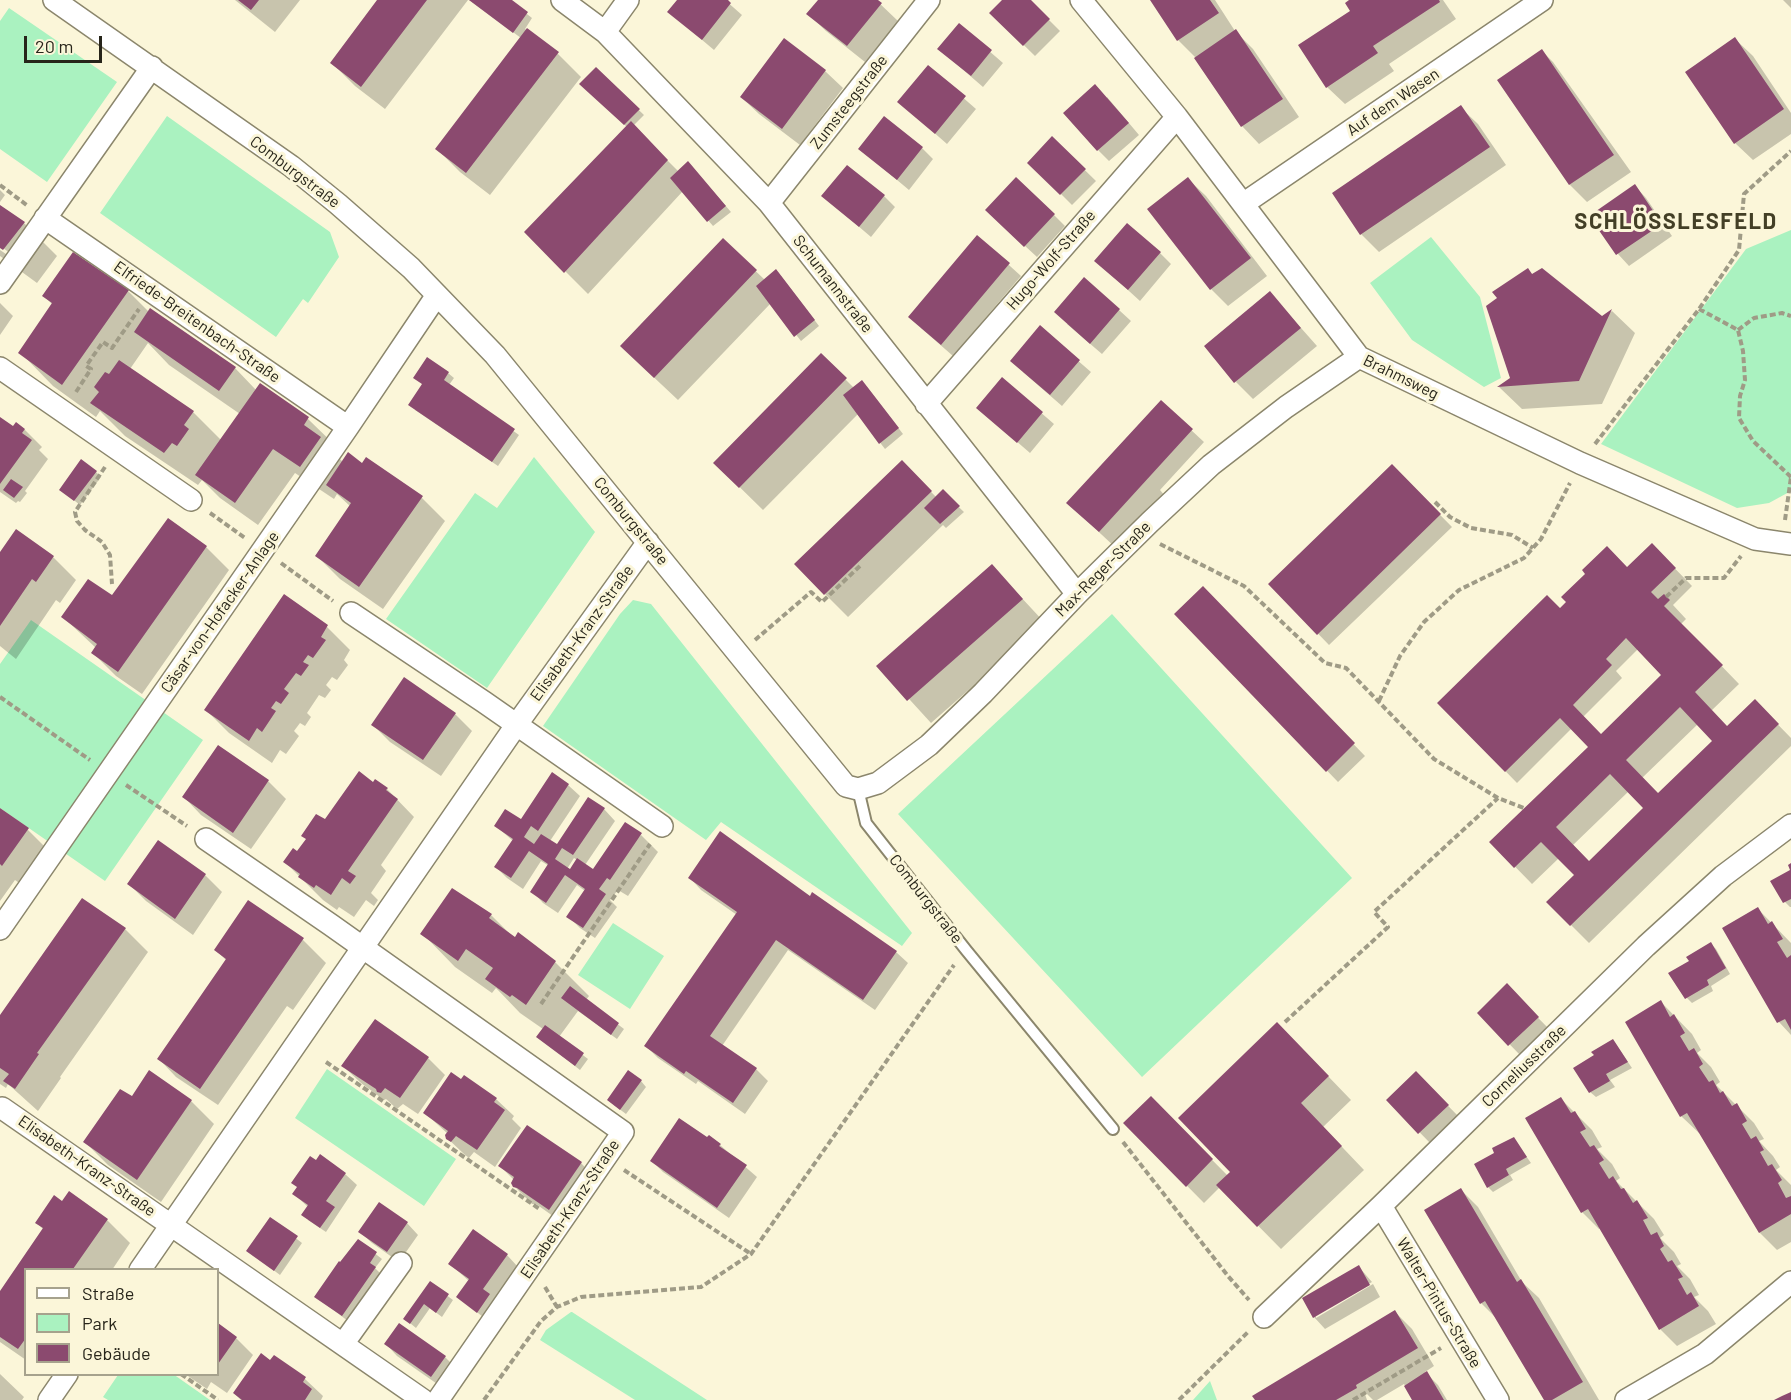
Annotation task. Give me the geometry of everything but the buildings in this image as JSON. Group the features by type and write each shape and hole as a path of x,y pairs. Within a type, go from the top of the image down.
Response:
{"street":[{"name":"Comburgstraße","path":"54,0 301,174 403,261 495,355 834,774 846,786 858,789"},
{"name":"Schumannstraße","path":"562,0 605,32 769,203 1077,594"},
{"path":"605,32 628,0"},
{"name":"Zumsteegstraße","path":"769,203 929,0"},
{"name":"Brahmsweg","path":"1081,0 1177,117 1359,357 1580,463 1755,539 1786,544"},
{"name":"Auf dem Wasen","path":"1243,204 1542,0"},
{"path":"0,283 152,67"},
{"name":"Hugo-Wolf-Straße","path":"926,404 1177,117"},
{"name":"Elfriede-Breitenbach-Straße","path":"45,218 348,427"},
{"name":"Cäsar-von-Hofacker-Anlage","path":"0,928 437,295"},
{"name":"Max-Reger-Straße","path":"858,789 879,783 929,745 983,693 1138,533 1211,465 1286,407 1359,357"},
{"path":"0,368 191,500"},
{"name":"Elisabeth-Kranz-Straße","path":"141,1268 517,724 648,542"},
{"path":"351,613 517,724 662,826"},
{"name":"Corneliusstraße","path":"1264,1317 1381,1206 1646,946 1723,876 1791,825"},
{"name":"Elisabeth-Kranz-Straße","path":"206,840 623,1132 438,1400"},
{"name":"Elisabeth-Kranz-Straße","path":"2,1108 423,1400"},
{"name":"Walter-Pintus-Straße","path":"1381,1206 1498,1400"},
{"path":"343,1344 401,1263"},
{"path":"1626,1400 1705,1354 1791,1282"},
{"path":"50,1400 66,1376"}],"lane":[{"name":"Comburgstraße","path":"858,789 866,823 966,950 1113,1129"}],"path":[{"path":"1379,701 1401,656 1424,622 1459,590 1524,558 1541,539 1580,463 1699,309 1739,250 1744,194 1791,151"},
{"path":"0,185 45,218"},
{"path":"62,411 91,369 86,366 103,342 112,348 152,291"},
{"path":"1699,309 1738,330 1743,351 1745,380 1740,396 1739,418 1753,441 1791,477 1786,544"},
{"path":"1738,330 1754,318 1782,313 1791,316"},
{"path":"112,584 110,555 102,542 77,521 75,512 118,449"},
{"path":"191,500 351,613"},
{"path":"1435,502 1450,517 1471,528 1512,535 1533,548"},
{"path":"1138,533 1244,586 1325,663 1347,668 1434,759 1498,798 1524,808"},
{"path":"1666,597 1686,578 1724,578 1755,539"},
{"path":"738,654 811,592 822,602 862,564"},
{"path":"0,697 206,840"},
{"path":"1285,1022 1388,927 1374,912 1498,798"},
{"path":"541,1004 662,826"},
{"path":"484,1400 541,1321 557,1307 581,1297 701,1287 751,1254 966,950"},
{"path":"326,1062 560,1224"},
{"path":"1113,1129 1228,1276 1264,1317 1179,1400"},
{"path":"624,1170 751,1254"},
{"path":"1353,1400 1460,1337"},
{"path":"184,1376 218,1400"}],"green space":[{"path":"9,8 117,82 47,182 0,149 0,21"},
{"path":"167,116 330,232 339,257 308,303 303,299 276,337 100,213"},
{"path":"1791,230 1791,491 1769,503 1737,508 1601,444 1746,249"},
{"path":"1431,237 1480,297 1501,378 1484,387 1412,340 1370,283"},
{"path":"534,457 595,532 487,688 386,619 475,493 497,508"},
{"path":"633,600 651,604 912,933 902,946 721,822 706,840 543,726 620,614"},
{"path":"1112,614 1352,878 1142,1077 898,814"},
{"path":"31,620 203,740 105,881 0,808 0,664"},
{"path":"613,923 664,956 630,1009 578,975"},
{"path":"327,1069 456,1159 424,1206 295,1118"},
{"path":"571,1312 707,1400 635,1400 540,1340 546,1330"},
{"path":"117,1376 176,1376 210,1400 108,1400 103,1397"},
{"path":"1210,1381 1217,1400 1193,1400"}],"district":[{"name":"SCHLÖSSLESFELD","path":"1676,222"}]}
